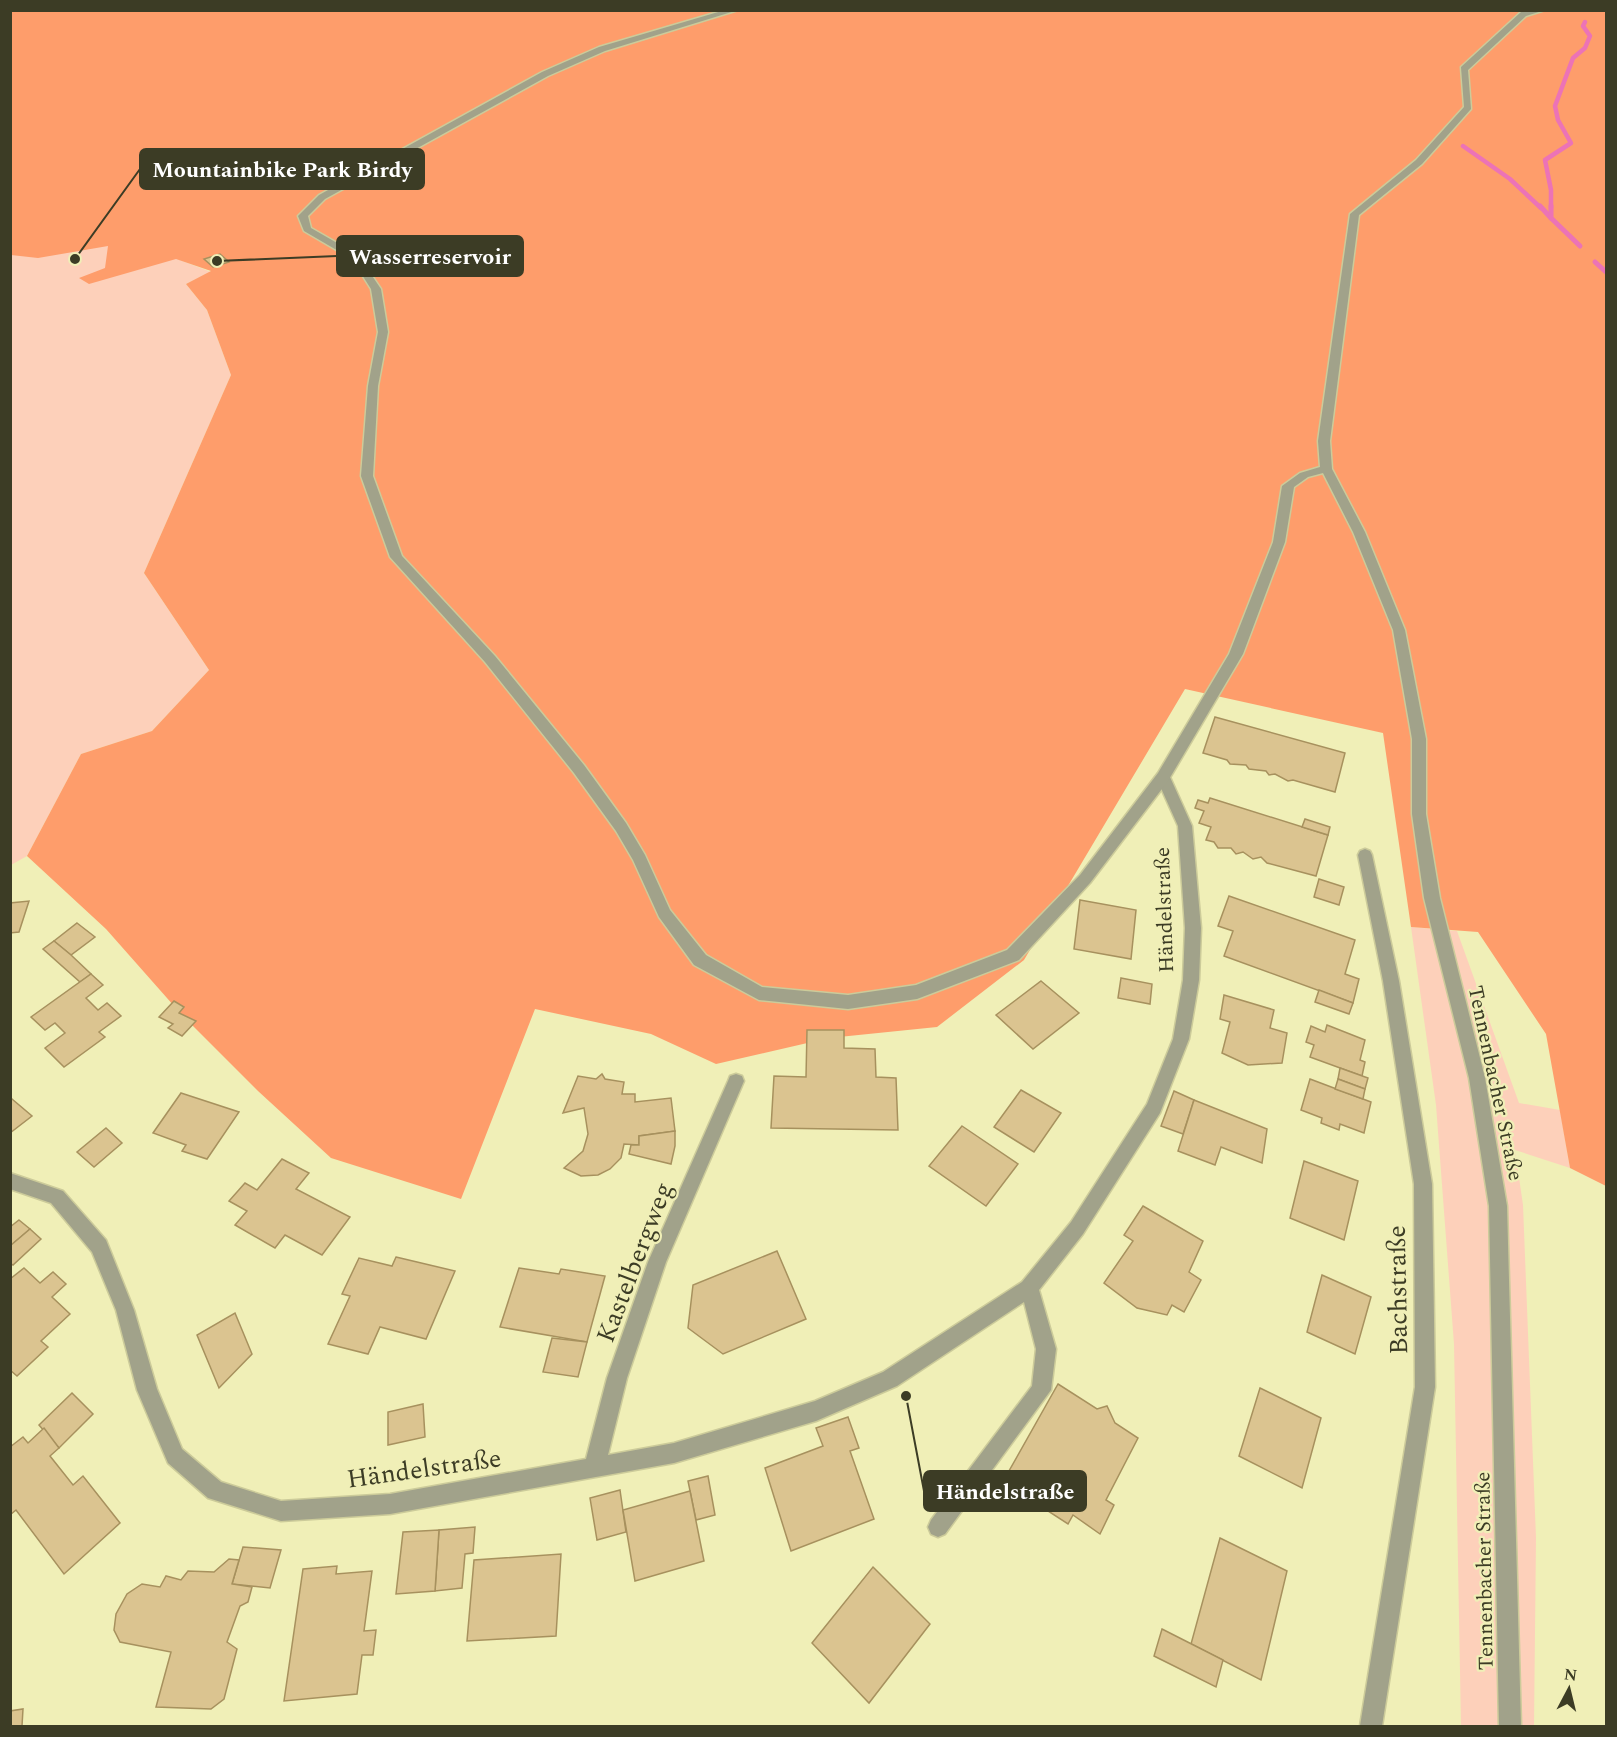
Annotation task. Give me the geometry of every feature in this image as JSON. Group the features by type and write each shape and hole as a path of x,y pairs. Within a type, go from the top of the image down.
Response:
{"street":[{"path":"735,10 602,49 545,74 322,197 303,216 307,229 356,257 376,289 383,332 373,386 367,476 396,557 490,659 579,769 621,826 640,859 664,914 700,960 759,993 848,1002 916,992 1013,955 1085,879 1163,777 1236,654 1279,542 1288,486 1304,475 1326,469 1324,441 1355,214 1419,162 1468,107 1464,69 1524,14 1542,10"},
{"name":"Tennenbacher Straße","path":"1326,469 1359,532 1399,630 1419,740 1419,814 1432,898 1477,1078 1498,1206 1510,1726"},
{"name":"Händelstraße","path":"10,1181 57,1197 99,1246 125,1310 147,1390 175,1456 215,1491 281,1511 390,1504 594,1468 674,1453 816,1411 890,1379 1029,1288 1077,1228 1154,1108 1181,1039 1191,980 1192,928 1185,826 1163,777"},
{"name":"Bachstraße","path":"1365,855 1391,981 1424,1184 1425,1387 1371,1726"},
{"name":"Kastelbergweg","path":"594,1468 617,1378 657,1262 736,1081"},
{"path":"938,1527 1041,1390 1046,1349 1029,1288"}],"shaded area":[{"path":"11,11 1606,11 1606,1186 1570,1168 1546,1034 1478,932 1411,927 1383,733 1185,689 1024,960 937,1027 829,1038 716,1064 651,1034 535,1009 461,1199 331,1158 258,1091 182,1015 106,929 27,856 81,754 152,731 209,670 144,573 231,375 207,310 186,284 211,271 176,259 89,284 79,278 105,268 108,246 38,258 11,255"},
{"path":"128,240 211,272 186,284 207,310 231,375 144,573 209,670 152,731 81,754 27,856 11,865 11,249"},
{"path":"1411,927 1457,931 1519,1103 1560,1110 1570,1168 1515,1150 1523,1205 1536,1538 1534,1726 1461,1726 1454,1344 1436,1105"}],"building":[{"path":"220,254 229,262 213,267 204,259"},
{"path":"1215,717 1345,753 1335,792 1293,780 1288,781 1275,774 1269,775 1266,771 1249,769 1246,765 1230,764 1227,760 1203,753"},
{"path":"1210,798 1328,835 1316,876 1267,863 1261,857 1253,859 1243,852 1236,854 1231,848 1218,848 1214,842 1206,840 1211,827 1199,823 1204,811 1195,808 1198,800 1208,803"},
{"path":"1305,819 1330,827 1328,835 1302,827"},
{"path":"1319,879 1344,887 1339,905 1314,897"},
{"path":"1229,896 1355,940 1345,974 1359,979 1353,1003 1224,956 1233,931 1218,926"},
{"path":"1080,900 1136,910 1131,959 1074,949"},
{"path":"29,901 19,932 10,933 10,903"},
{"path":"77,923 95,937 71,955 54,941"},
{"path":"54,941 91,974 80,982 43,949"},
{"path":"91,974 103,985 86,998 98,1010 107,1003 121,1016 99,1032 105,1037 64,1067 45,1048 65,1033 55,1023 45,1030 31,1017"},
{"path":"1121,978 1152,984 1150,1004 1118,998"},
{"path":"1041,981 1079,1013 1033,1049 996,1015"},
{"path":"1319,990 1353,1003 1349,1014 1315,1002"},
{"path":"1224,995 1274,1010 1270,1028 1287,1033 1282,1063 1248,1065 1222,1053 1230,1022 1220,1019"},
{"path":"174,1001 184,1007 179,1013 196,1021 182,1036 168,1028 173,1024 159,1017"},
{"path":"1327,1025 1365,1040 1360,1060 1365,1062 1362,1076 1310,1057 1314,1045 1306,1042 1311,1026 1325,1032"},
{"path":"807,1030 844,1030 844,1048 875,1049 876,1077 896,1078 898,1130 771,1128 774,1076 806,1077"},
{"path":"1340,1068 1368,1078 1365,1089 1338,1079"},
{"path":"602,1074 605,1079 624,1082 622,1094 635,1094 635,1102 671,1098 675,1131 639,1136 639,1145 624,1144 621,1158 610,1169 598,1175 581,1176 564,1168 583,1151 588,1134 584,1108 563,1113 578,1076 596,1079"},
{"path":"1310,1079 1371,1102 1364,1133 1340,1124 1339,1130 1321,1123 1322,1118 1301,1110"},
{"path":"1338,1079 1365,1089 1363,1099 1335,1089"},
{"path":"1021,1090 1061,1113 1034,1152 994,1127"},
{"path":"1174,1091 1194,1100 1183,1134 1161,1126"},
{"path":"181,1093 239,1112 207,1159 182,1151 186,1145 153,1133"},
{"path":"12,1099 32,1116 10,1133 10,1100"},
{"path":"1194,1100 1267,1129 1262,1163 1221,1147 1215,1165 1178,1151"},
{"path":"962,1126 1018,1164 986,1206 929,1166"},
{"path":"106,1128 122,1143 94,1167 77,1152"},
{"path":"675,1131 675,1146 671,1164 629,1154 631,1145 639,1145 639,1136"},
{"path":"282,1159 309,1173 296,1189 350,1217 322,1255 285,1235 275,1248 235,1225 247,1211 229,1201 245,1183 257,1190"},
{"path":"1304,1161 1358,1181 1344,1240 1290,1218"},
{"path":"1143,1206 1203,1241 1189,1272 1201,1280 1184,1312 1172,1305 1167,1315 1137,1308 1104,1283 1133,1241 1124,1235"},
{"path":"19,1220 30,1229 10,1246 10,1227"},
{"path":"30,1229 41,1239 13,1265 10,1263 10,1246"},
{"path":"777,1251 806,1319 723,1354 688,1328 693,1285"},
{"path":"396,1257 455,1271 426,1339 380,1327 368,1354 328,1344 350,1296 342,1294 359,1258 392,1266"},
{"path":"24,1268 40,1283 53,1272 66,1284 52,1297 70,1314 41,1341 48,1347 17,1376 10,1370 10,1279"},
{"path":"519,1268 559,1274 561,1269 605,1276 587,1342 500,1327"},
{"path":"1322,1275 1371,1297 1355,1354 1307,1332"},
{"path":"235,1313 252,1354 219,1388 197,1335"},
{"path":"552,1338 587,1342 578,1377 543,1372"},
{"path":"1058,1384 1097,1409 1107,1406 1115,1423 1138,1438 1106,1500 1114,1505 1100,1534 1073,1515 1068,1524 1048,1511 1054,1501 1034,1487 1030,1494 1005,1478"},
{"path":"1260,1388 1321,1418 1302,1488 1239,1456"},
{"path":"72,1393 93,1414 59,1448 39,1425"},
{"path":"423,1404 425,1437 388,1445 388,1412"},
{"path":"848,1417 859,1448 850,1451 874,1519 791,1551 765,1468 823,1446 816,1428"},
{"path":"44,1428 59,1448 50,1456 73,1485 83,1476 120,1523 64,1574 16,1510 10,1515 10,1447 23,1437 28,1443"},
{"path":"708,1476 715,1515 696,1520 688,1481"},
{"path":"620,1490 626,1532 597,1540 590,1498"},
{"path":"690,1491 704,1561 635,1581 623,1510"},
{"path":"475,1527 473,1553 465,1554 462,1588 435,1591 439,1530"},
{"path":"439,1530 435,1591 396,1594 403,1532"},
{"path":"1220,1538 1287,1571 1261,1680 1191,1644"},
{"path":"243,1547 281,1550 270,1588 232,1584"},
{"path":"561,1554 556,1636 467,1641 474,1560"},
{"path":"229,1559 239,1560 232,1584 252,1587 248,1602 240,1606 227,1642 237,1649 224,1699 211,1709 156,1707 171,1652 120,1642 114,1630 116,1614 127,1594 142,1584 160,1587 166,1576 181,1580 188,1571 214,1572"},
{"path":"337,1566 336,1574 372,1571 364,1631 376,1630 373,1655 362,1655 357,1694 284,1701 303,1569"},
{"path":"873,1567 930,1624 869,1703 812,1643"},
{"path":"1162,1629 1223,1660 1216,1687 1154,1656"},
{"path":"23,1709 22,1726 10,1726 10,1711"}],"waterway":[{"path":"1551,218 1551,190 1545,160 1571,143 1558,120 1555,106 1573,58 1585,48 1590,36 1583,26 1585,22"},
{"path":"1463,146 1510,179 1541,208"},
{"path":"1540,206 1551,218"},
{"path":"1551,218 1580,246"},
{"path":"1595,262 1606,272"}],"place":[{"name":"Mountainbike Park Birdy","path":"75,259"},
{"name":"Wasserreservoir","path":"217,261"},
{"name":"Händelstraße","path":"906,1396"}]}
